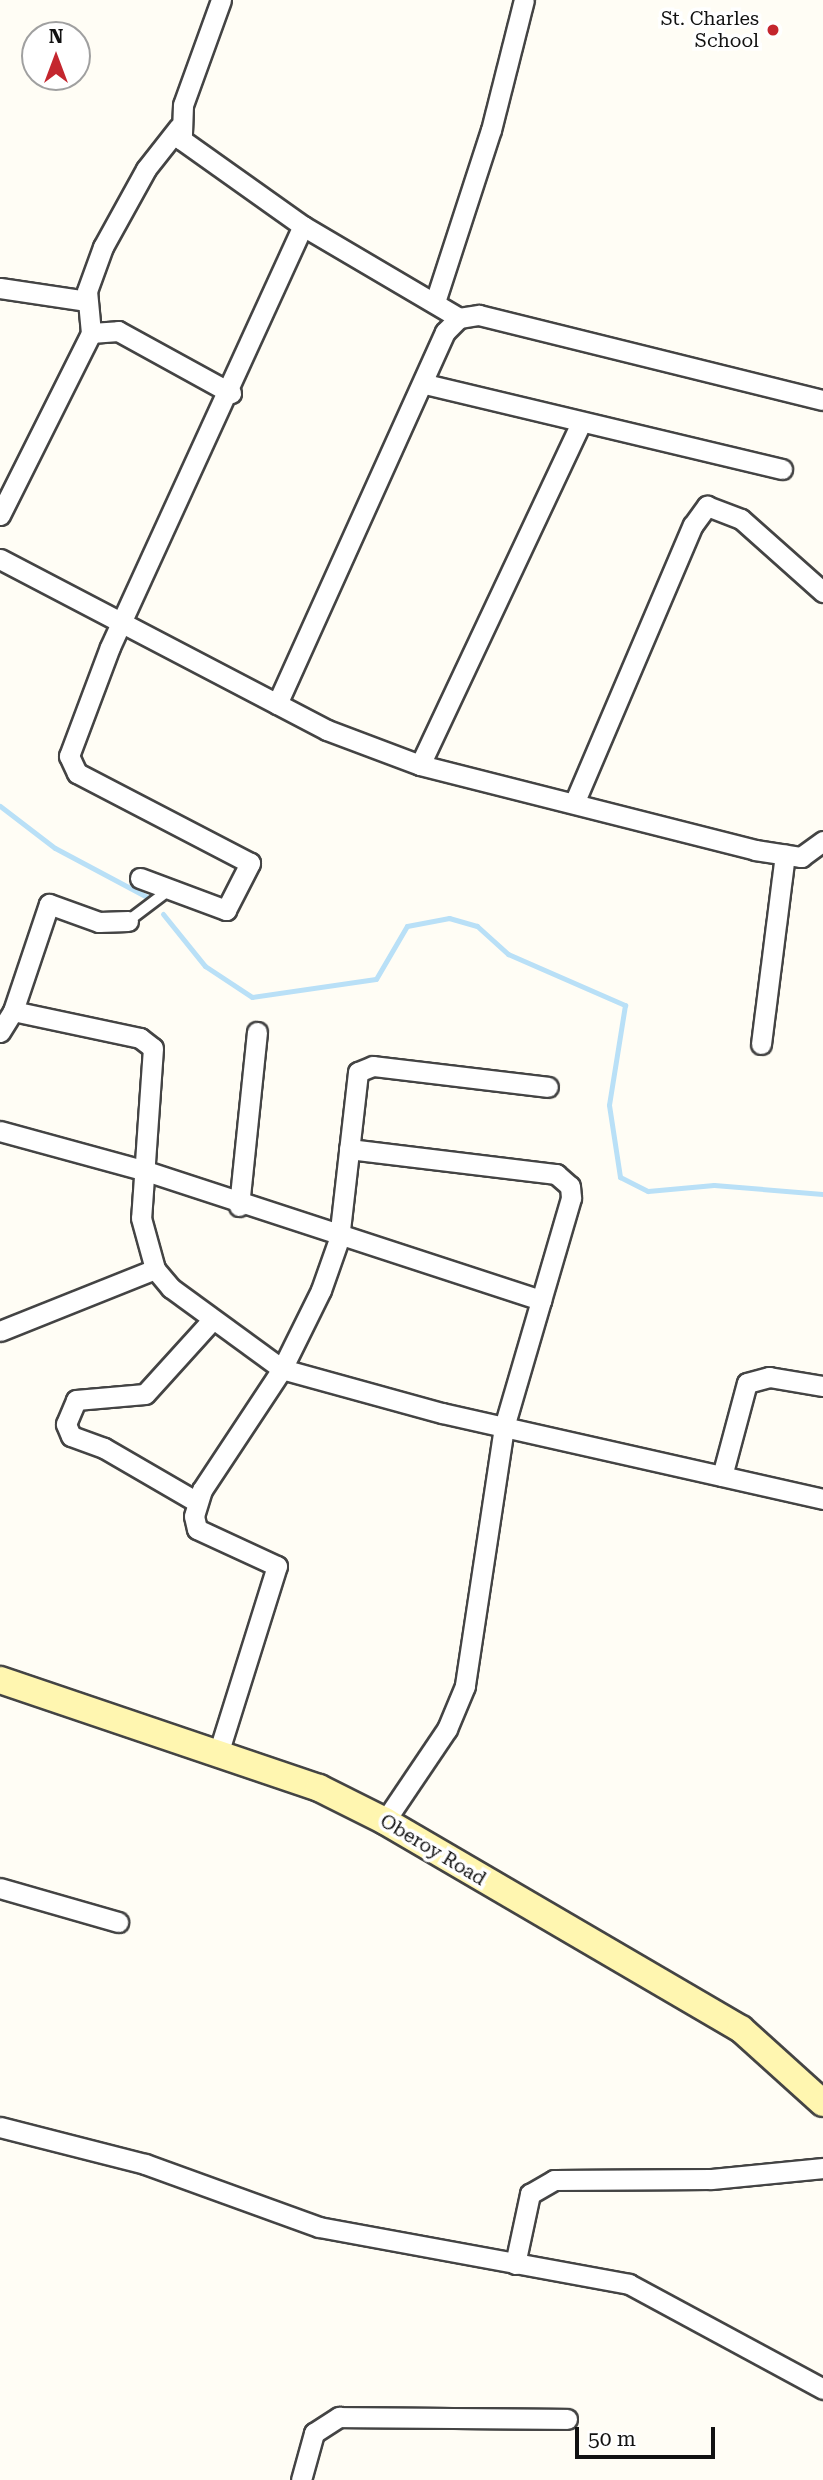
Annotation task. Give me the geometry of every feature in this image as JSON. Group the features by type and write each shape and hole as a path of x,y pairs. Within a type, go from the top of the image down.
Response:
{"street":[{"path":"0,515 91,333 87,301 123,207 179,127 220,0"},
{"path":"435,302 524,0"},
{"path":"179,127 190,152 303,226 459,318"},
{"path":"140,878 226,910 250,863 77,773 69,763 69,746 120,627 231,393 303,226"},
{"path":"0,288 87,301"},
{"path":"278,704 425,384 445,332 459,318 480,315 823,400"},
{"path":"91,333 118,331 231,393"},
{"path":"425,384 782,469"},
{"path":"420,765 581,423"},
{"path":"575,801 693,525 707,506 741,519 823,592"},
{"path":"0,559 120,627 278,704 420,765 823,863"},
{"path":"793,856 823,841"},
{"path":"761,1044 793,856"},
{"path":"0,1032 13,1011 49,904 99,922 128,921"},
{"path":"13,1011 140,1038 153,1048 141,1218 155,1269 213,1319 282,1369 504,1427 823,1499"},
{"path":"239,1206 257,1032"},
{"path":"218,1754 277,1566 197,1530 197,1502 282,1369 339,1239 356,1085 364,1067 548,1087"},
{"path":"0,1131 146,1171 239,1206 339,1239 541,1300"},
{"path":"349,1149 565,1179 571,1198 504,1427 465,1686 447,1729 385,1821"},
{"path":"0,1331 155,1269"},
{"path":"197,1502 104,1448 71,1436 66,1424 76,1400 145,1394 213,1319"},
{"path":"722,1476 747,1383 769,1377 823,1387"},
{"name":"Oberoy Road","path":"0,1680 319,1788 385,1821 741,2029 823,2103"},
{"path":"0,1888 118,1922"},
{"path":"0,2127 145,2164 297,2221 629,2284 823,2389"},
{"path":"515,2264 530,2194 554,2180 725,2178 823,2168"},
{"path":"301,2480 314,2433 339,2417 567,2419"}],"lane":[{"path":"128,921 170,889"}],"waterway":[{"path":"0,806 55,848 151,899"},
{"path":"163,914 205,966 252,997 376,979 407,926 449,918 477,926 508,954 625,1005 609,1105 620,1177 648,1191 714,1185 823,1194"}],"place":[{"name":"St. Charles School","path":"773,30"}]}
